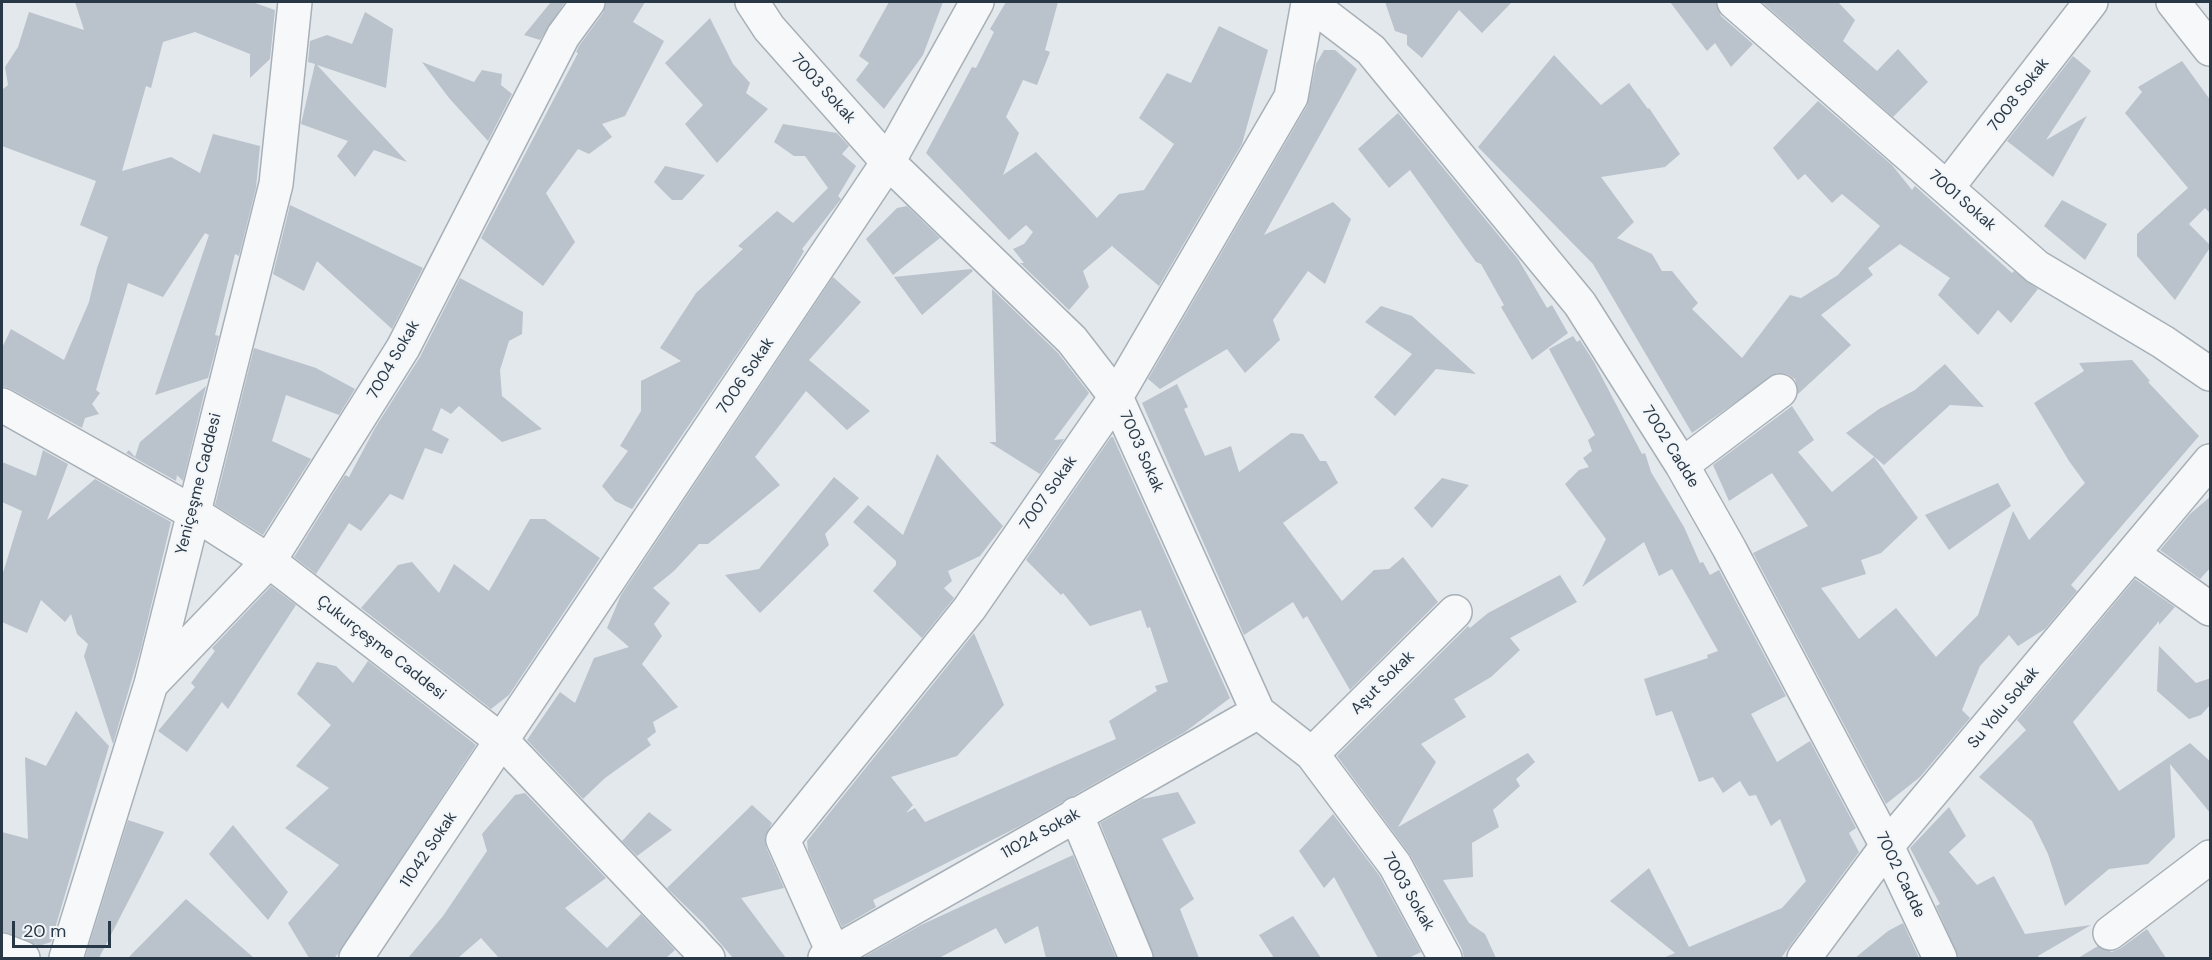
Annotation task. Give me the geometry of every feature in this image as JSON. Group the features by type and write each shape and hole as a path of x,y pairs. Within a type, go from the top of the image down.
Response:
{"street":[{"name":"Yeniçeşme Caddesi","path":"66,958 151,684 192,512 276,184 295,2"},
{"name":"7004 Sokak","path":"151,684 269,561 403,348 562,36 588,2"},
{"name":"7003 Sokak","path":"752,2 769,28 888,162 1072,340 1116,398 1258,711 1312,754 1395,865 1445,958"},
{"name":"7006 Sokak","path":"502,741 888,162 977,2"},
{"name":"7007 Sokak","path":"829,955 783,840 969,609 1116,398 1291,97 1308,2"},
{"name":"7002 Cadde","path":"1308,2 1371,50 1580,304 1682,465 1729,548 1887,846 1940,958"},
{"name":"7001 Sokak","path":"1734,2 2037,267 2163,342 2211,374"},
{"name":"7008 Sokak","path":"1947,188 2091,2"},
{"path":"2173,2 2211,50"},
{"path":"1682,465 1780,391"},
{"name":"Çukurçeşme Caddesi","path":"2,405 192,512 269,561 502,741 708,958"},
{"name":"Su Yolu Sokak","path":"1804,958 1887,846 2211,461"},
{"path":"2134,555 2211,609"},
{"name":"Aşut Sokak","path":"1312,754 1455,612"},
{"name":"11024 Sokak","path":"829,955 1258,711"},
{"name":"11042 Sokak","path":"356,958 502,741"},
{"path":"1076,814 1136,958"},
{"path":"2110,933 2211,857"},
{"path":"2,950 23,958"}],"building":[{"path":"75,2 252,2 275,10 270,59 250,78 250,54 195,32 163,42 151,88 146,86 122,171 171,157 200,173 213,134 260,146 256,188 239,256 235,254 215,335 219,336 208,378 155,395 209,235 205,233 163,297 128,283 96,390 100,393 92,404 99,414 85,418 82,428 2,386 2,348 11,329 64,360 89,302 97,268 108,237 80,225 96,181 2,146 2,90 8,85 5,67 18,47 29,12 84,30"},
{"path":"551,2 565,2 540,40 524,35"},
{"path":"606,2 645,2 633,22 664,41 625,116 602,124 612,137 589,154 578,149 546,193 575,242 543,286 481,238 578,53 576,52 579,46 603,13"},
{"path":"889,2 943,2 923,55 884,109 856,80 869,63 859,56"},
{"path":"1006,2 1058,2 1045,50 1050,52 1037,85 1023,80 1006,117 1019,133 1003,175 1036,152 1097,218 1119,194 1144,190 1174,144 1139,118 1167,73 1191,83 1219,26 1268,50 1242,144 1159,286 1112,246 1083,271 1089,287 1069,310 1020,263 1024,263 1013,249 1024,244 1033,232 1026,225 1009,240 926,153 972,67 976,68 994,32 990,29"},
{"path":"1385,2 1512,2 1482,33 1459,10 1422,58 1407,45 1407,35 1395,31"},
{"path":"1670,2 1716,2 1721,16 1753,44 1731,67 1715,43 1707,51"},
{"path":"1762,2 1838,2 1855,20 1843,41 1877,71 1898,49 1928,82 1893,117"},
{"path":"365,12 393,29 386,88 317,65 407,162 374,150 355,177 337,156 348,141 301,124 315,64 308,62 310,41 327,35 352,44"},
{"path":"710,18 733,64 750,83 746,93 768,109 717,163 685,124 703,105 665,63"},
{"path":"1324,50 1335,50 1357,69 1264,235 1333,202 1351,219 1325,284 1308,271 1273,320 1280,340 1245,373 1227,349 1160,389 1148,379 1307,106 1316,64"},
{"path":"1554,55 1601,105 1629,83 1680,154 1665,167 1601,177 1634,222 1617,238 1652,254 1662,271 1672,271 1698,303 1692,309 1742,358 1790,295 1801,298 1838,275 1880,226 1842,194 1832,203 1805,174 1798,180 1773,148 1818,101 1892,165 1912,190 1915,186 2012,273 2014,271 2038,289 2011,323 1998,310 1978,335 1938,295 1950,278 1900,244 1868,268 1873,275 1821,315 1851,345 1798,394 1795,379 1787,374 1777,373 1692,433 1593,264 1478,147"},
{"path":"2073,56 2091,71 2046,140 2087,116 2053,177 2007,141"},
{"path":"2182,61 2211,101 2211,214 2205,208 2189,224 2211,246 2175,300 2137,256 2137,234 2188,188 2125,113 2142,92 2138,87"},
{"path":"422,62 474,82 482,70 502,74 501,85 512,94 488,141 449,98"},
{"path":"1398,113 1518,259 1547,308 1552,305 1568,333 1532,360 1501,307 1504,305 1481,264 1476,262 1410,170 1389,188 1358,149"},
{"path":"783,124 837,133 849,146 842,154 856,166 838,196 841,199 802,249 804,251 788,279 632,509 615,501 602,486 628,451 620,446 641,411 641,381 681,361 660,348 696,293 743,249 738,246 777,211 793,223 828,188 805,156 794,156 774,142"},
{"path":"665,166 705,175 682,200 672,200 654,182"},
{"path":"2062,200 2107,224 2085,260 2044,226"},
{"path":"290,205 423,268 392,329 317,261 304,291 273,274"},
{"path":"907,206 940,238 893,275 866,239 897,208"},
{"path":"971,269 973,271 922,315 894,277"},
{"path":"833,277 861,302 809,360 870,411 847,430 806,391 755,457 780,485 708,544 699,544 674,571 653,588 670,603 654,624 662,636 642,664 678,707 653,722 656,732 647,739 651,745 605,778 583,799 527,740 560,692 575,703 594,658 629,647 607,628 621,595"},
{"path":"460,278 523,312 522,334 509,341 500,370 502,396 542,429 502,442 459,406 451,414 441,408 432,430 449,439 442,454 425,448 403,500 390,494 361,531 349,523 316,574 294,557 345,475 349,477 375,428 420,357"},
{"path":"992,289 1058,353 1089,393 1054,440 1064,439 1040,474 989,442 996,442"},
{"path":"1381,306 1412,316 1476,374 1436,369 1395,416 1374,397 1412,354 1365,322"},
{"path":"1573,336 1577,342 1580,340 1594,362 1642,454 1645,453 1651,472 1684,527 1700,563 1703,562 1710,575 1719,570 1786,696 1751,714 1777,762 1810,741 1856,828 1849,833 1859,852 1781,958 1663,958 1675,953 1610,901 1649,868 1689,947 1782,908 1806,881 1780,819 1771,826 1756,795 1749,796 1740,781 1723,793 1713,777 1699,782 1672,711 1656,716 1644,679 1708,658 1707,655 1718,651 1672,569 1659,576 1644,542 1582,587 1606,539 1565,484 1579,470 1589,467 1583,458 1592,451 1588,440 1595,435 1549,349"},
{"path":"254,348 316,368 355,389 339,415 286,395 272,441 311,459 263,535 215,505"},
{"path":"2132,360 2150,381 2148,382 2199,436 2071,585 2077,591 2045,629 2018,646 2009,635 1980,666 1962,710 1970,718 1920,777 1886,804 1753,553 1808,526 1772,473 1729,501 1713,465 1792,406 1814,440 1798,452 1832,492 1874,457 1918,518 1881,553 1861,560 1866,574 1821,588 1859,639 1896,608 1936,657 1978,615 2013,511 2029,540 2085,483 2034,403 2084,371 2079,363"},
{"path":"1945,364 1984,407 1950,405 1884,465 1846,433 1879,409 1915,390"},
{"path":"1177,384 1188,407 1184,409 1205,456 1231,446 1239,472 1291,433 1303,434 1320,461 1326,461 1338,483 1283,523 1342,601 1374,570 1389,569 1403,557 1438,602 1350,690 1307,616 1303,619 1293,602 1244,635 1142,403"},
{"path":"206,386 183,481 177,475 176,481 126,453 129,450 135,457 140,442"},
{"path":"1113,437 1230,698 1185,732 1022,825 873,900 876,907 842,927 808,851 807,841 974,633 1004,705 957,756 891,777 913,805 906,813 915,808 925,822 1116,739 1109,721 1157,691 1155,686 1168,682 1150,627 1147,628 1141,610 1090,626 1063,593 1061,595 1026,560"},
{"path":"43,450 68,464 47,520 95,479 171,522 141,648 113,744 84,656 88,644 77,634 71,614 65,622 41,600 27,633 2,622 2,576 22,511 2,502 2,462 36,476"},
{"path":"937,454 1003,526 980,556 948,571 952,581 944,588 954,598 922,638 873,591 896,565 896,561 853,522 868,505 903,535"},
{"path":"834,477 859,498 825,534 829,545 760,613 725,575 759,569"},
{"path":"1442,478 1469,485 1432,528 1414,508"},
{"path":"1998,483 2011,506 1949,550 1925,515"},
{"path":"2211,496 2211,567 2200,579 2160,550 2190,514"},
{"path":"530,519 545,519 600,558 509,695 491,709 361,608 398,565 412,562 439,593 454,564 489,591"},
{"path":"1560,575 1577,602 1510,638 1520,650 1491,677 1454,699 1466,717 1421,744 1436,762 1398,827 1528,753 1535,762 1516,779 1520,786 1493,810 1499,827 1472,843 1473,877 1443,880 1469,923 1485,934 1496,958 1464,958 1462,949 1411,856 1337,756 1468,626 1470,628 1488,613"},
{"path":"2135,579 2175,607 2159,625 2159,621 2073,722 2119,791 2190,743 2211,762 2211,814 2170,764 2175,837 2148,864 2109,869 2065,906 2048,854 2032,821 1979,777 2026,730 2017,720"},
{"path":"271,586 296,605 228,709 222,702 187,752 158,731 195,687 191,683 215,651 212,648"},
{"path":"2159,646 2196,683 2211,678 2211,704 2201,715 2189,719 2157,691"},
{"path":"368,661 476,745 339,953 334,958 309,958 288,923 339,865 285,828 329,788 296,766 331,725 297,694 317,662 336,666 353,683"},
{"path":"76,711 109,746 51,942 39,946 2,931 2,832 28,839 25,757 46,766"},
{"path":"1178,792 1196,823 1162,839 1194,899 1180,909 1199,958 1154,958 1100,823 1142,799"},
{"path":"525,793 606,878 565,908 607,948 641,914 675,950 666,958 499,958 481,938 458,958 408,958 443,916 487,851 482,834 515,795"},
{"path":"752,805 772,823 765,837 766,847 784,888 741,898 786,958 733,958 703,923 667,888"},
{"path":"1949,807 1966,836 1949,852 1977,885 1994,876 2025,934 2091,925 2038,956 2039,958 1959,958 1936,906 1940,904 1910,848"},
{"path":"649,812 672,830 637,856 622,841"},
{"path":"1333,814 1379,875 1421,952 1409,958 1378,958 1334,877 1324,888 1299,851"},
{"path":"128,820 164,832 99,958 85,958"},
{"path":"233,825 288,892 268,920 209,854"},
{"path":"1073,855 1116,958 1046,958 1038,926 1005,944 996,928 939,958 862,958 921,925"},
{"path":"186,899 254,958 128,958"},
{"path":"1293,916 1321,958 1274,958 1259,935"},
{"path":"1903,923 1919,958 1855,958 1888,931"},
{"path":"2147,929 2166,958 2078,958 2098,946 2112,952"}]}
